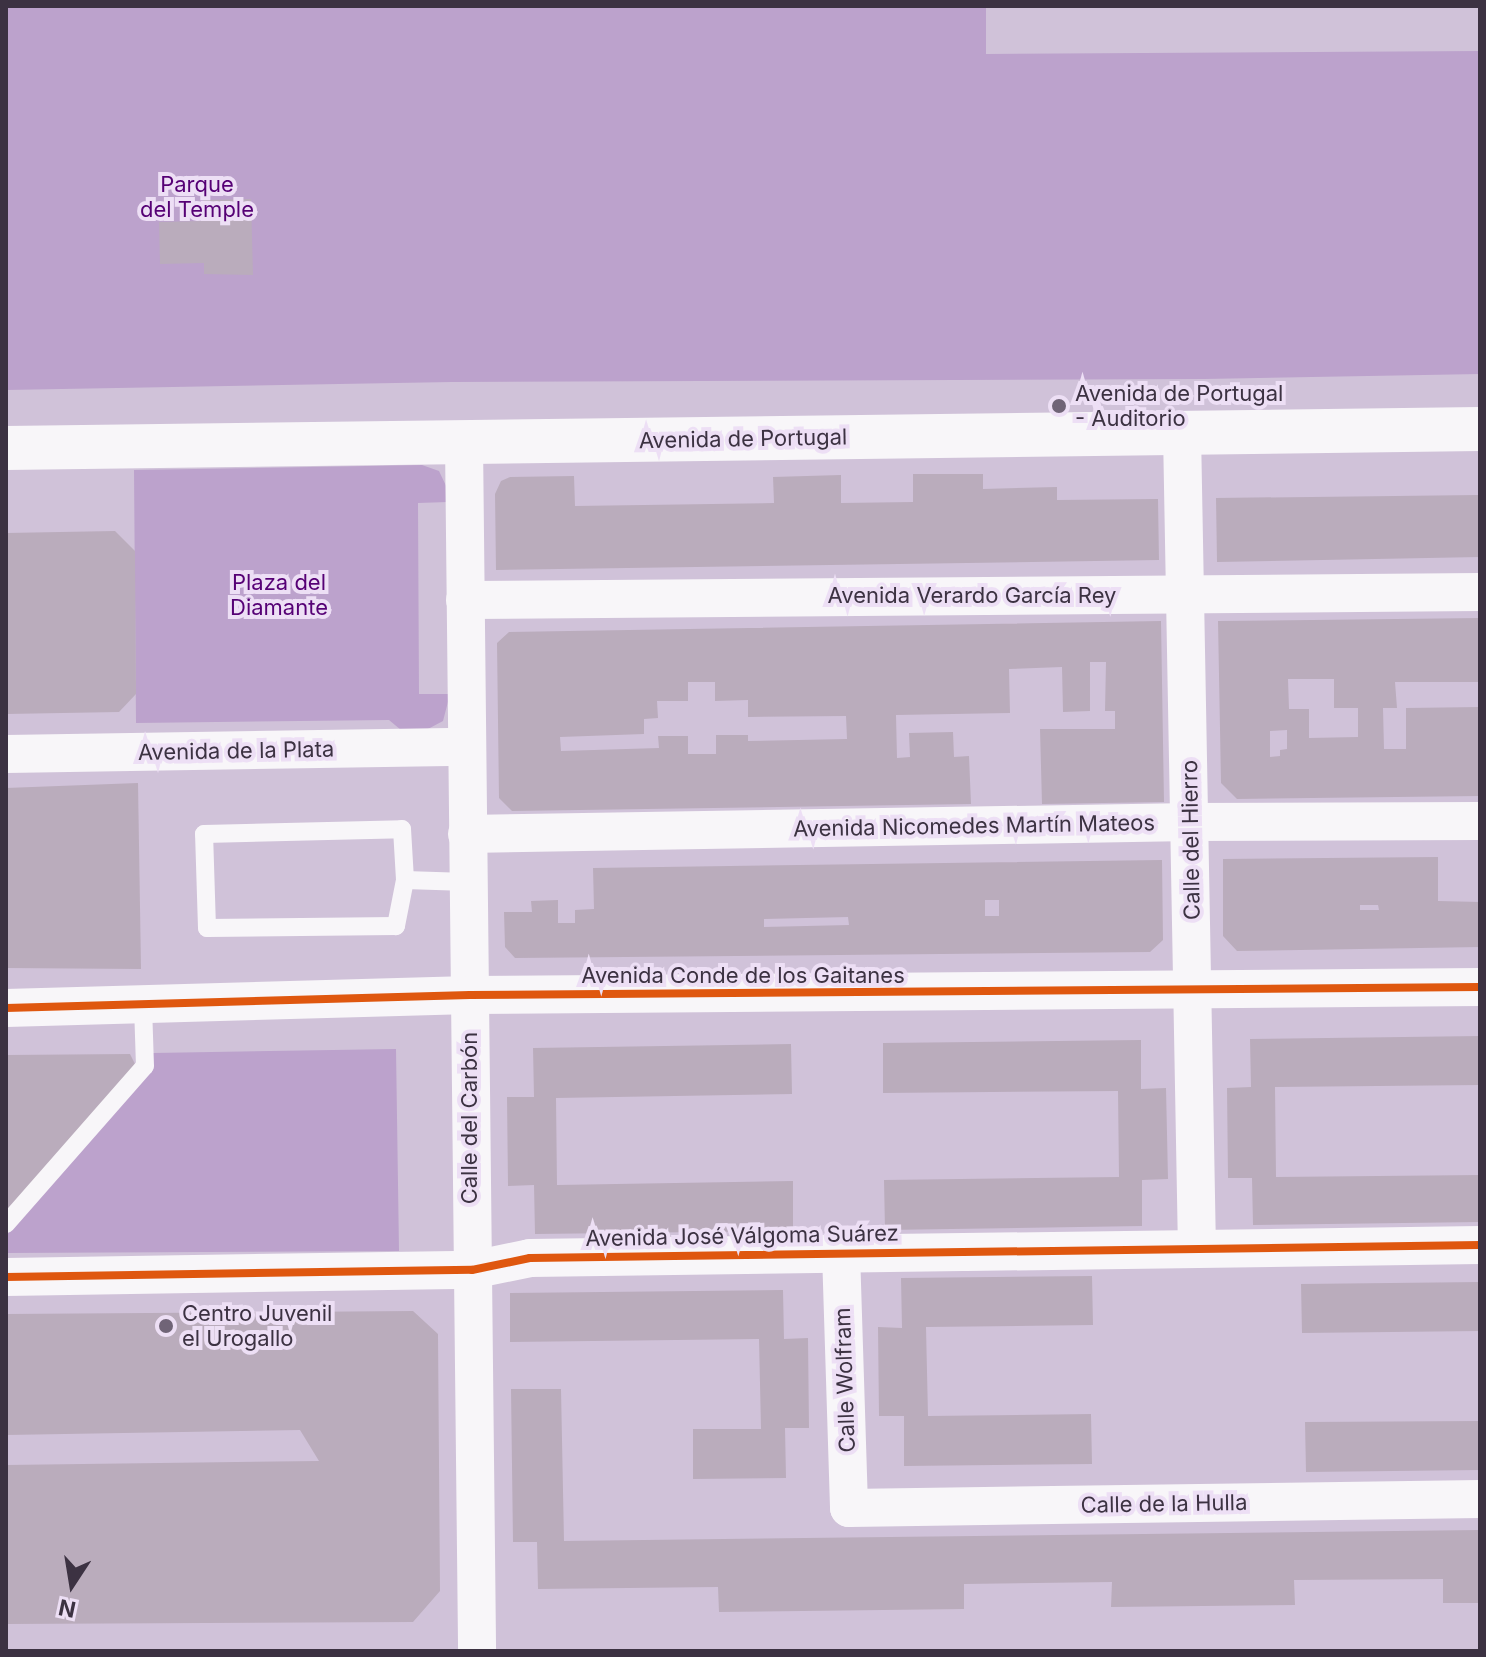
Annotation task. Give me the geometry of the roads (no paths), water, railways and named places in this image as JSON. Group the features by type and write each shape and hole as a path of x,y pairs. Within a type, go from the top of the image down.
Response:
{"main road":[{"name":"Avenida de Portugal","path":"6,448 1480,429"}],"street":[{"name":"Calle del Hierro","path":"1182,432 1197,1248"},
{"name":"Calle del Carbón","path":"464,442 477,1651"},
{"name":"Avenida Verardo García Rey","path":"465,600 1480,592"},
{"name":"Avenida de la Plata","path":"6,754 466,747"},
{"name":"Avenida Nicomedes Martín Mateos","path":"467,834 1191,822 1480,821"},
{"name":"Avenida Conde de los Gaitanes","path":"6,1008 470,995 1480,987"},
{"name":"Avenida José Válgoma Suárez","path":"6,1277 472,1270 530,1258 1480,1245"},
{"name":"Calle Wolfram","path":"841,1252 849,1508"},
{"name":"Calle de la Hulla","path":"849,1508 1480,1499"}],"lane":[{"path":"402,829 405,880 396,926 207,928 204,834 402,829"},
{"path":"405,880 467,882"},
{"path":"6,1224 145,1066 143,1006"}],"place":[{"name":"Avenida de Portugal - Auditorio","path":"1059,406"},
{"name":"Centro Juvenil el Urogallo","path":"166,1326"}],"park label":[{"name":"Parque del Temple","path":"197,196"},
{"name":"Plaza del Diamante","path":"279,594"}]}
